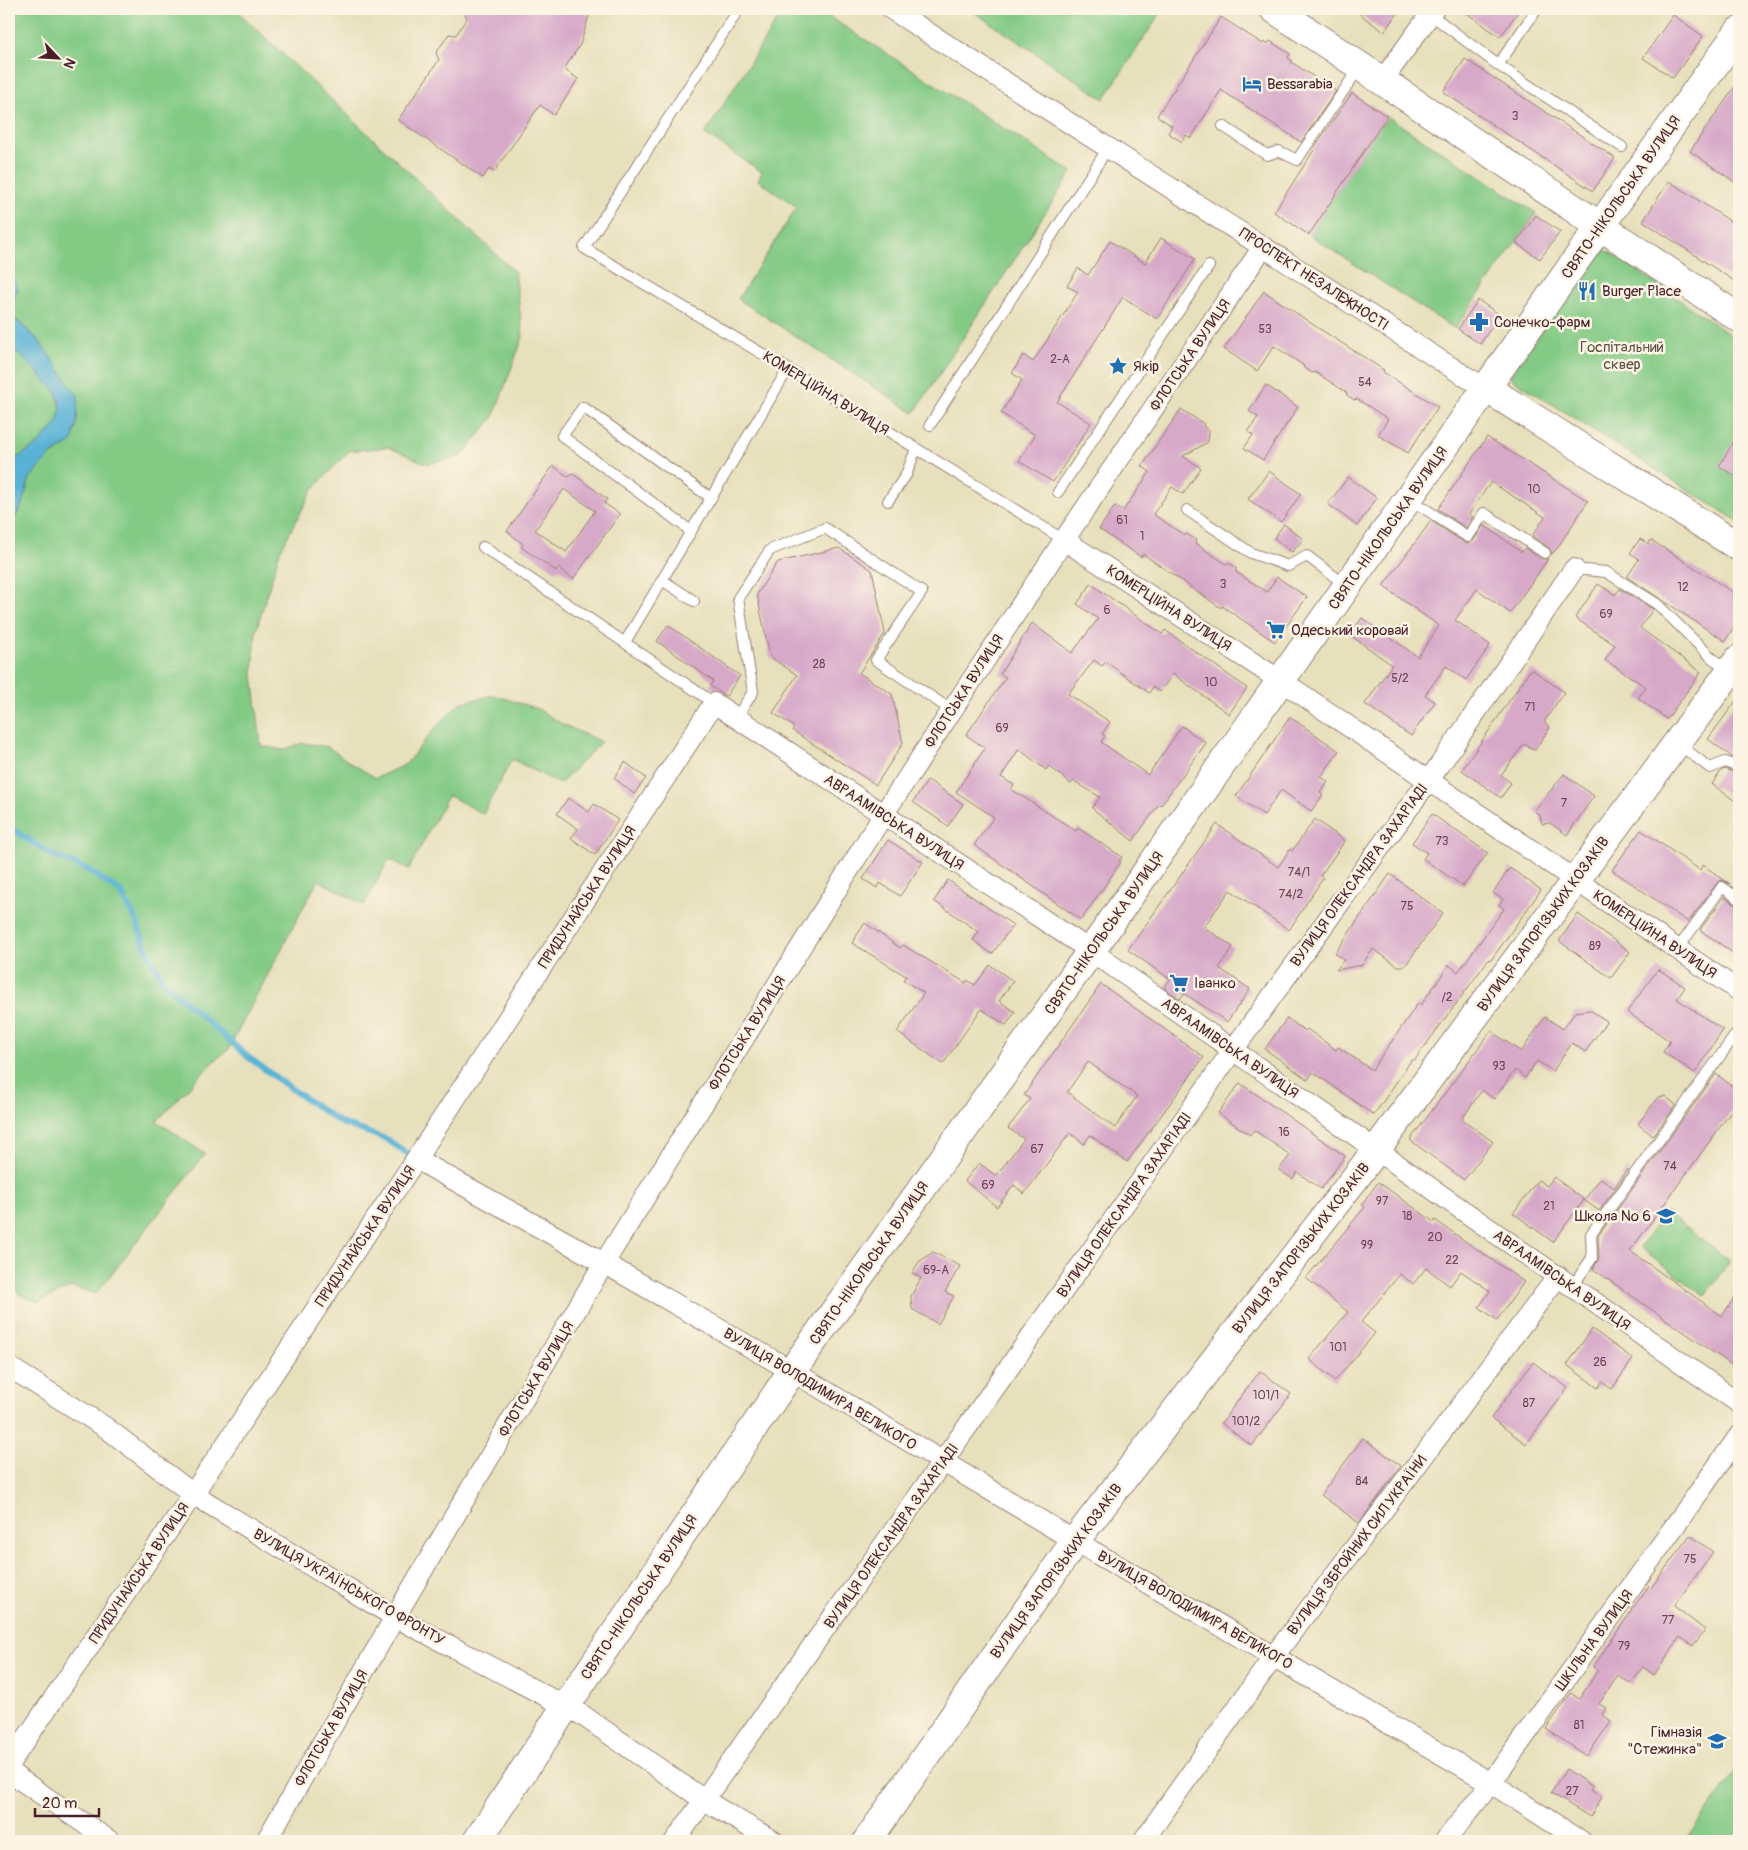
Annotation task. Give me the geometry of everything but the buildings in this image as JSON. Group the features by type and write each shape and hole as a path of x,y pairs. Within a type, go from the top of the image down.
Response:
{"main road":[{"path":"1274,9 1739,318"},
{"name":"СВЯТО-НІКОЛЬСЬКА ВУЛИЦЯ","path":"477,1841 792,1371 1282,681 1486,388 1739,31"},
{"name":"ПРОСПЕКТ НЕЗАЛЕЖНОСТІ","path":"1486,388 1739,547"},
{"name":"ВУЛИЦЯ ЗАПОРІЗЬКИХ КОЗАКІВ","path":"867,1841 1065,1535 1376,1150 1677,743 1736,669"}],"street":[{"name":"ПРОСПЕКТ НЕЗАЛЕЖНОСТІ","path":"891,9 1486,388"},
{"path":"1371,74 1432,11"},
{"name":"ФЛОТСЬКА ВУЛИЦЯ","path":"266,1841 395,1617 604,1263 883,815 1064,540 1263,247"},
{"name":"КОМЕРЦІЙНА ВУЛИЦЯ","path":"1064,540 1282,681 1739,991"},
{"name":"ВУЛИЦЯ ОЛЕКСАНДРА ЗАХАРІАДІ","path":"675,1841 1233,1050 1428,780 1574,569"},
{"name":"АВРААМІВСЬКА ВУЛИЦЯ","path":"714,703 1091,951 1739,1404"},
{"name":"ПРИДУНАЙСЬКА ВУЛИЦЯ","path":"9,1764 193,1494 416,1159 714,703"},
{"name":"ВУЛИЦЯ ВОЛОДИМИРА ВЕЛИКОГО","path":"416,1159 604,1263 792,1371 1065,1535 1492,1783 1581,1841"},
{"name":"ВУЛИЦЯ ЗБРОЙНИХ СИЛ УКРАЇНИ","path":"1143,1841 1274,1656 1565,1282"},
{"name":"ВУЛИЦЯ УКРАЇНСЬКОГО ФРОНТУ","path":"9,1367 105,1428 193,1494 395,1617 582,1715 704,1800 773,1841"},
{"name":"ШКІЛЬНА ВУЛИЦЯ","path":"1446,1841 1492,1783 1739,1436"},
{"path":"9,1772 110,1841"}],"lane":[{"name":"КОМЕРЦІЙНА ВУЛИЦЯ","path":"739,9 584,248 788,369 1064,540"},
{"path":"1498,64 1537,9"},
{"path":"1432,11 1498,64 1622,147"},
{"path":"1223,126 1267,155 1279,151 1297,160 1371,74"},
{"path":"930,425 1108,148"},
{"path":"1058,492 1209,266"},
{"path":"625,642 788,369"},
{"path":"691,531 562,436 583,407 711,498"},
{"path":"888,501 906,475 916,450"},
{"path":"1409,498 1468,537 1484,513 1544,553"},
{"path":"1187,510 1251,552 1288,566 1307,556 1348,586"},
{"path":"736,718 753,692 738,598 770,550 824,528 922,592 876,660 951,710"},
{"path":"483,547 714,703"},
{"path":"1574,569 1606,572 1656,604 1712,658 1736,669"},
{"path":"662,580 694,602"},
{"path":"1677,743 1710,768 1725,762 1739,766"},
{"path":"1677,950 1722,887 1739,900"},
{"name":"ВУЛИЦЯ ЗБРОЙНИХ СИЛ УКРАЇНИ","path":"1565,1282 1592,1258 1591,1234 1739,1030"}],"green space":[{"path":"9,9 235,9 515,272 523,337 493,418 462,456 427,464 388,447 349,451 313,489 280,551 256,631 253,674 261,746 282,750 303,743 328,747 376,778 406,764 433,730 460,703 494,695 538,709 562,724 601,742 560,784 512,759 483,814 448,795 409,869 389,859 364,905 318,880 228,1050 213,1062 157,1121 205,1154 96,1294 72,1287 38,1302 20,1295 9,1284 9,528 21,507 30,478 51,455 72,442 77,422 39,341 14,318 13,301 18,289 14,279 9,276"},
{"path":"784,9 817,9 1072,172 914,413 738,299 797,207 758,180 762,172 705,134"},
{"path":"972,9 1163,9 1104,99"},
{"path":"1388,117 1536,213 1455,329 1309,235 1381,124 1383,125"},
{"name":"Госпітальний сквер","path":"1597,251 1610,252 1739,341 1739,522 1510,376"},
{"path":"9,344 56,391 61,408 57,424 37,445 9,463"},
{"path":"1666,1212 1730,1261 1704,1296 1640,1247"},
{"path":"1739,1766 1739,1841 1686,1841"}],"water":[{"path":"9,276 14,278 18,289 13,301 14,318 39,341 78,396 77,422 72,442 51,455 30,478 21,507 9,528 9,463 37,445 57,424 61,408 56,391 9,344"}],"waterway":[{"path":"9,827 52,855 86,869 120,891 134,916 148,953 165,984 248,1057 341,1123 386,1139 413,1157"}],"place":[{"name":"Bessarabia","path":"1252,84"},
{"name":"Burger Place","path":"1587,291"},
{"name":"Сонечко-фарм","path":"1479,322"},
{"name":"Якір","path":"1118,366"},
{"name":"Одеський коровай","path":"1276,630"},
{"name":"Іванко","path":"1179,983"},
{"name":"Школа № 6","path":"1666,1216"},
{"name":"Гімназія \"Стежинка\"","path":"1717,1741"}]}
